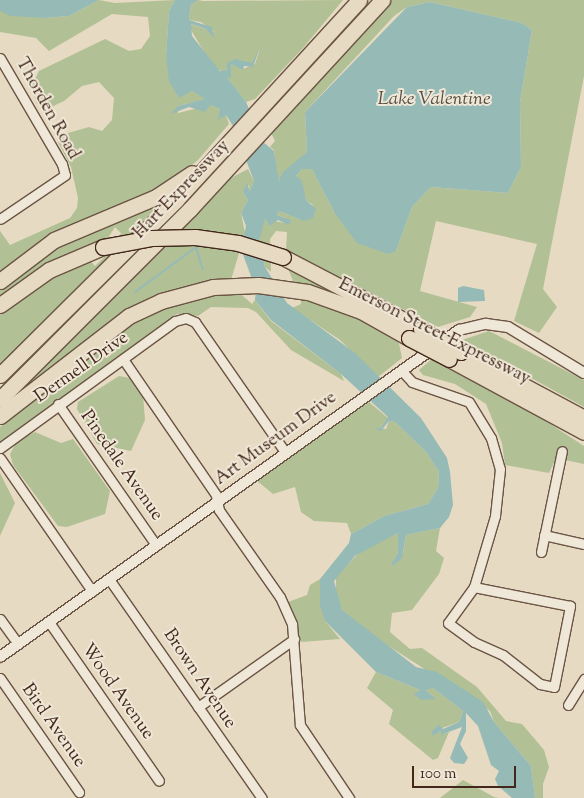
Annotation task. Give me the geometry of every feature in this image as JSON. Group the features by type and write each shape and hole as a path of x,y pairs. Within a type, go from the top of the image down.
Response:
{"highway":[{"name":"Hart Expressway","path":"0,375 232,141 359,0"},
{"name":"Hart Expressway","path":"0,399 96,306 239,158 382,0"},
{"path":"0,280 54,240 169,189 232,141"},
{"name":"Emerson Street Expressway","path":"0,305 36,278 103,247 152,238 195,237 238,243 283,257 415,334 535,399 584,432"},
{"name":"Emerson Street Expressway","path":"0,416 129,316 179,295 238,285 295,289 344,304 415,334"},
{"path":"535,399 584,411"},
{"path":"535,399 584,441"},
{"name":"Emerson Street Expressway","path":"535,399 584,418"}],"street":[{"name":"Thorden Road","path":"0,58 62,164 65,176 0,219"},
{"name":"Dermell Drive","path":"0,448 58,404 123,360 175,321 186,318 195,322 285,452"},
{"name":"Art Museum Drive","path":"0,657 452,333 486,324 518,332 584,373"},
{"path":"123,360 280,597 294,639 300,725 349,798"},
{"path":"401,370 412,382 469,402 496,451 500,469 495,516 474,587 448,623 474,642 504,655 540,684 554,688 570,606 474,587"},
{"name":"Pinedale Avenue","path":"58,404 156,545"},
{"path":"541,552 562,451"},
{"path":"0,458 92,591"},
{"path":"544,535 584,544"},
{"name":"Brown Avenue","path":"109,579 262,798"},
{"path":"0,619 18,644"},
{"name":"Wood Avenue","path":"49,622 159,781"},
{"path":"0,638 9,632"},
{"path":"198,707 294,639"},
{"name":"Bird Avenue","path":"0,678 79,792"},
{"path":"568,705 584,679"}],"green space":[{"path":"99,0 115,3 175,0 169,11 166,56 178,97 192,91 206,99 178,106 178,113 210,105 220,109 220,115 226,115 229,124 198,160 172,182 0,275 0,231 10,245 70,218 77,208 78,198 71,167 58,142 68,133 89,127 102,131 112,120 114,98 99,82 82,86 64,101 47,109 37,104 31,87 39,71 105,39 129,51 141,49 150,36 148,17 112,14 49,51 36,38 0,32 0,11 46,18 69,16"},
{"path":"198,0 343,0 303,48 255,99 246,102 226,76 231,64 243,69 255,64 260,48 252,64 232,62 225,72 214,68 191,30 190,24 215,32 201,22 189,20 191,5"},
{"path":"392,0 584,0 584,76 543,289 557,307 539,333 514,321 537,244 436,221 420,291 477,307 470,317 438,327 286,250 287,232 276,231 270,239 271,272 265,267 259,241 261,223 265,219 269,226 274,221 286,223 286,218 277,215 279,211 299,219 313,205 306,200 296,176 302,169 312,169 334,212 396,251 412,207 431,187 508,193 521,167 520,102 532,30 522,23 430,2 407,7 394,16 305,112 307,152 278,181 274,150 270,147 275,141 271,133"},
{"path":"232,148 235,153 0,294 0,287"},
{"path":"248,169 254,181 250,192 249,185 243,192 248,200 241,213 245,233 231,280 129,309 13,398 227,180"},
{"path":"163,199 166,201 0,365 0,313 44,281 88,258 95,266 117,245 121,233 115,227 106,241 58,258 0,296 0,284 32,258"},
{"path":"286,264 368,306 294,283"},
{"path":"236,290 252,304 255,300 271,321 341,374 344,381 291,350 256,312 248,308 211,307 198,316 177,314 0,443 0,427 105,339 181,300"},
{"path":"301,296 344,311 398,339 402,358 378,377 340,340 292,308 301,304"},
{"path":"489,331 584,380 584,407 462,340"},
{"path":"432,359 541,418 584,446 584,464 556,458 549,473 505,465 502,443 486,404 455,384 423,375 419,370"},
{"path":"119,376 130,378 143,395 145,420 131,451 97,444 77,409 78,402"},
{"path":"369,402 388,418 381,428 375,427 386,429 389,421 395,422 426,452 439,472 438,488 428,504 384,516 351,534 347,523 314,521 301,512 295,487 273,494 256,480"},
{"path":"35,432 61,443 73,439 110,491 105,514 67,527 58,526 13,465 10,454 17,441"},
{"path":"0,473 15,503 0,536"},
{"path":"440,528 436,551 444,558 439,574 412,610 392,613 390,632 410,649 422,648 477,687 506,721 522,724 544,750 549,767 543,784 543,798 535,798 531,766 494,722 490,711 373,636 342,610 336,595 336,576 361,551 398,533 398,552 393,561 403,553 406,535"},
{"path":"320,579 325,621 340,639 301,642 288,602 307,595 310,585"},
{"path":"376,672 420,690 415,694 425,699 433,696 426,690 427,687 433,688 463,711 459,722 431,732 433,735 440,731 444,739 443,734 449,732 438,758 433,760 389,724 393,710 367,688"},
{"path":"463,780 494,797 499,798 440,798"}],"water":[{"path":"0,0 99,0 69,16 46,18 10,16 0,11"},
{"name":"Lake Valentine","path":"175,0 198,0 191,5 189,20 212,27 214,38 206,29 191,24 192,36 220,71 227,70 227,63 235,59 252,63 260,47 253,67 244,66 243,70 231,64 231,78 227,77 246,102 263,142 274,151 279,181 282,173 307,152 305,112 407,7 430,2 522,23 532,30 520,102 521,167 508,193 431,187 412,207 396,251 388,254 357,243 334,212 312,169 302,169 296,176 302,181 306,200 316,209 313,218 304,221 279,211 277,215 291,220 289,225 278,220 269,226 265,219 259,241 265,267 287,303 355,353 421,418 447,458 453,505 449,517 440,528 406,535 402,558 394,565 391,565 398,552 398,533 355,556 334,581 342,610 416,667 437,672 483,702 494,722 531,766 535,798 512,798 498,786 495,779 499,771 491,765 478,726 466,713 466,731 460,744 468,758 464,764 454,763 450,758 462,727 443,734 444,740 440,731 433,736 431,732 439,725 443,729 459,722 463,711 433,688 426,690 436,699 421,700 414,694 420,690 376,672 325,621 320,605 320,579 349,543 351,534 384,516 428,504 438,488 439,472 426,452 395,422 389,421 381,431 374,428 381,428 388,417 341,374 271,320 255,300 256,290 241,249 246,226 241,213 248,200 243,192 247,183 250,191 254,181 233,126 226,115 218,120 220,109 210,105 205,112 189,107 171,114 178,106 205,99 192,91 179,98 169,81 166,56 169,11"},
{"path":"463,286 484,290 485,301 458,302 458,288"}],"waterway":[{"path":"135,292 199,245"},
{"path":"196,248 203,269"}]}
